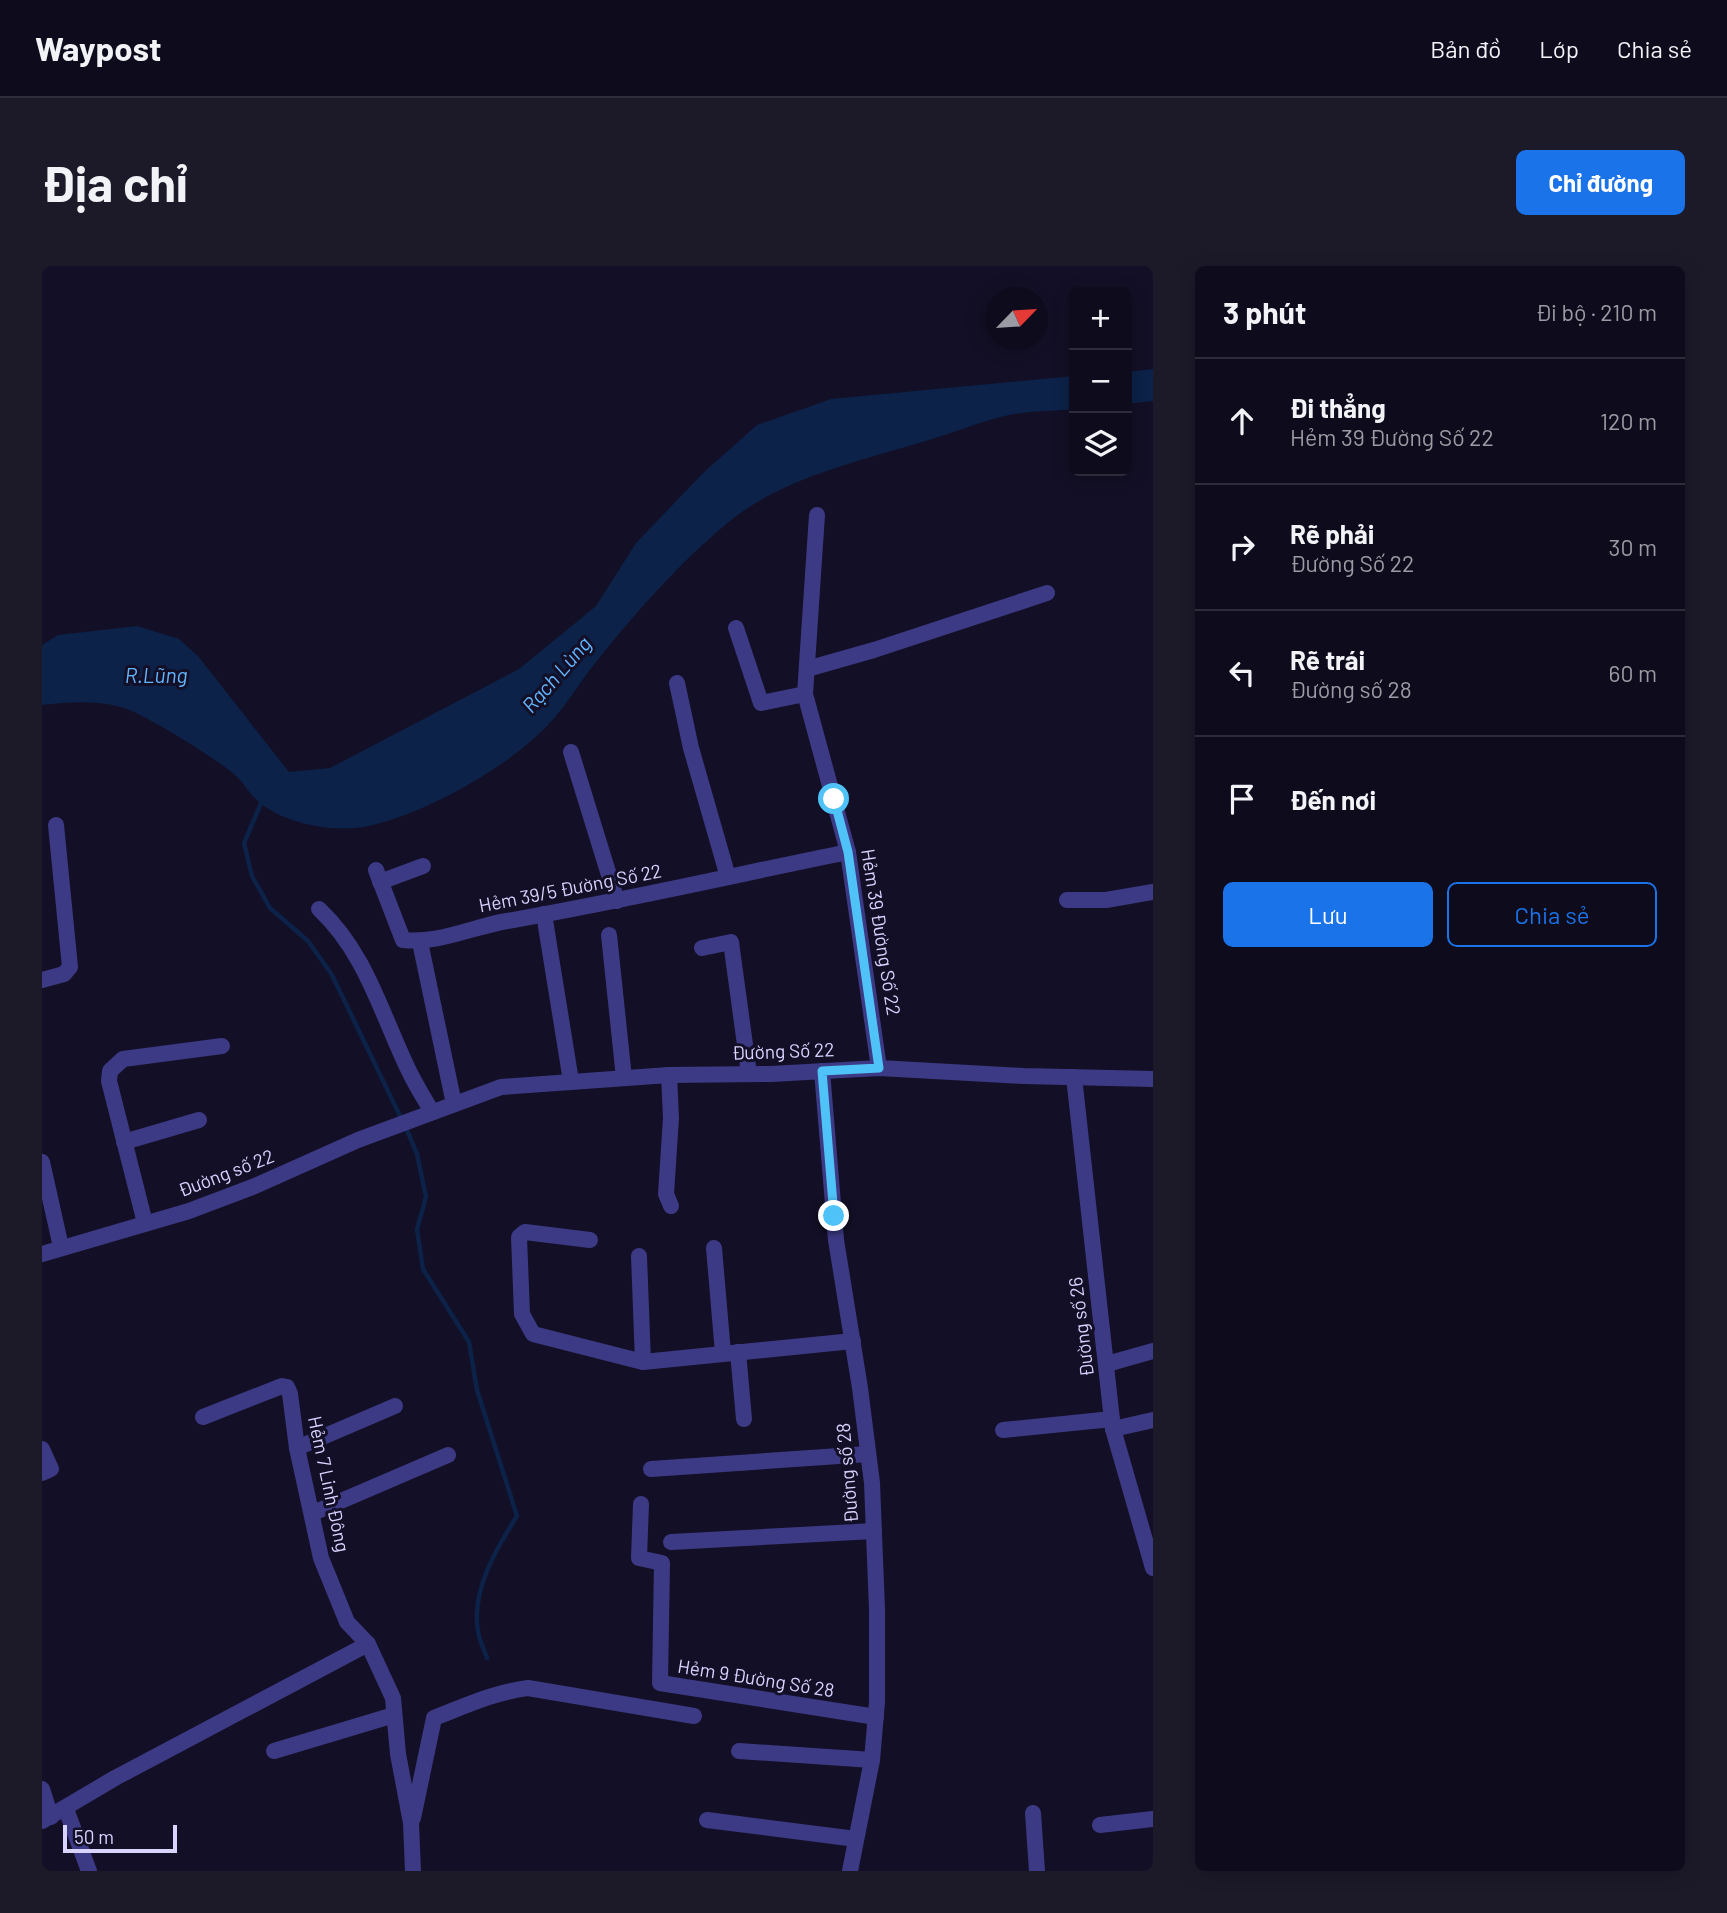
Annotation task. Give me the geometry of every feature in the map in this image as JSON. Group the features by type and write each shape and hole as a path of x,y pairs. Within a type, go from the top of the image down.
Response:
{"street":[{"name":"Hẻm 39 Đường Số 22","path":"817,515 805,694 848,852 879,1068"},
{"path":"807,669 1048,593"},
{"path":"736,628 761,703 805,694"},
{"path":"677,683 691,748 728,877"},
{"path":"571,751 617,901"},
{"path":"42,980 66,974 70,967 56,824"},
{"name":"Hẻm 39/5 Đường Số 22","path":"419,942 848,852"},
{"path":"423,866 378,876 403,940 419,942 454,1104"},
{"path":"1067,900 1106,900 1153,892"},
{"path":"319,909 338,927 357,953 426,1114"},
{"path":"544,914 571,1081"},
{"path":"610,935 624,1078"},
{"path":"702,948 731,942 749,1074"},
{"path":"145,1223 109,1081 112,1067 123,1059 222,1046"},
{"name":"Đường Số 22","path":"426,1114 501,1087 669,1075 879,1068 1153,1079"},
{"name":"Đường số 28","path":"822,1071 836,1240 868,1454 877,1609 876,1717 872,1760 850,1871"},
{"path":"669,1075 671,1118 666,1194 671,1206"},
{"name":"Đường số 26","path":"1074,1077 1112,1424 1149,1536 1153,1568"},
{"name":"Đường số 22","path":"42,1254 189,1211 426,1114"},
{"path":"124,1142 199,1119"},
{"path":"42,1162 61,1248"},
{"path":"590,1240 525,1232 519,1237 522,1314 533,1334 643,1362 853,1340"},
{"path":"714,1248 730,1352 744,1419"},
{"path":"639,1256 643,1362"},
{"path":"1107,1364 1153,1351"},
{"name":"Hẻm 7 Linh Đông","path":"203,1417 282,1386 287,1387 321,1558 346,1622 368,1644 393,1698 411,1823 413,1871"},
{"path":"297,1448 394,1406"},
{"path":"1003,1430 1153,1420"},
{"path":"42,1449 51,1469 42,1473"},
{"path":"651,1469 868,1454"},
{"path":"313,1513 448,1455"},
{"name":"Hẻm 9 Đường Số 28","path":"641,1504 639,1558 662,1563 660,1683 876,1717"},
{"path":"671,1542 874,1531"},
{"path":"42,1789 46,1819 115,1777 368,1644"},
{"path":"411,1823 434,1718 474,1702 508,1690 528,1688 694,1716"},
{"path":"274,1751 394,1715"},
{"path":"738,1751 872,1760"},
{"path":"66,1809 89,1871"},
{"path":"1033,1813 1037,1871"},
{"path":"1100,1825 1153,1819"},
{"path":"707,1820 856,1839"}],"water":[{"path":"1153,369 1153,401 1132,403 1132,371"},
{"name":"R.Lũng","path":"1069,376 1069,409 1014,414 993,419 827,471 775,492 752,505 694,553 659,588 596,662 555,718 531,741 465,787 392,820 356,828 327,828 297,822 259,802 235,775 213,758 131,711 91,702 42,705 42,645 58,635 137,626 179,639 198,656 289,772 330,768 519,669 596,606 636,543 704,472 757,425 831,399"}],"waterway":[{"path":"262,801 244,843 252,876 270,908 308,941 332,975 402,1120"},
{"path":"406,1128 417,1154 426,1197 417,1229 423,1269 469,1342 477,1390 517,1516 487,1571 478,1601 478,1631 487,1658"}],"route":[{"path":"834,799 848,852 879,1068 822,1071 834,1216"}],"water label":[{"name":"Rạch Lùng","path":"557,675"}]}
